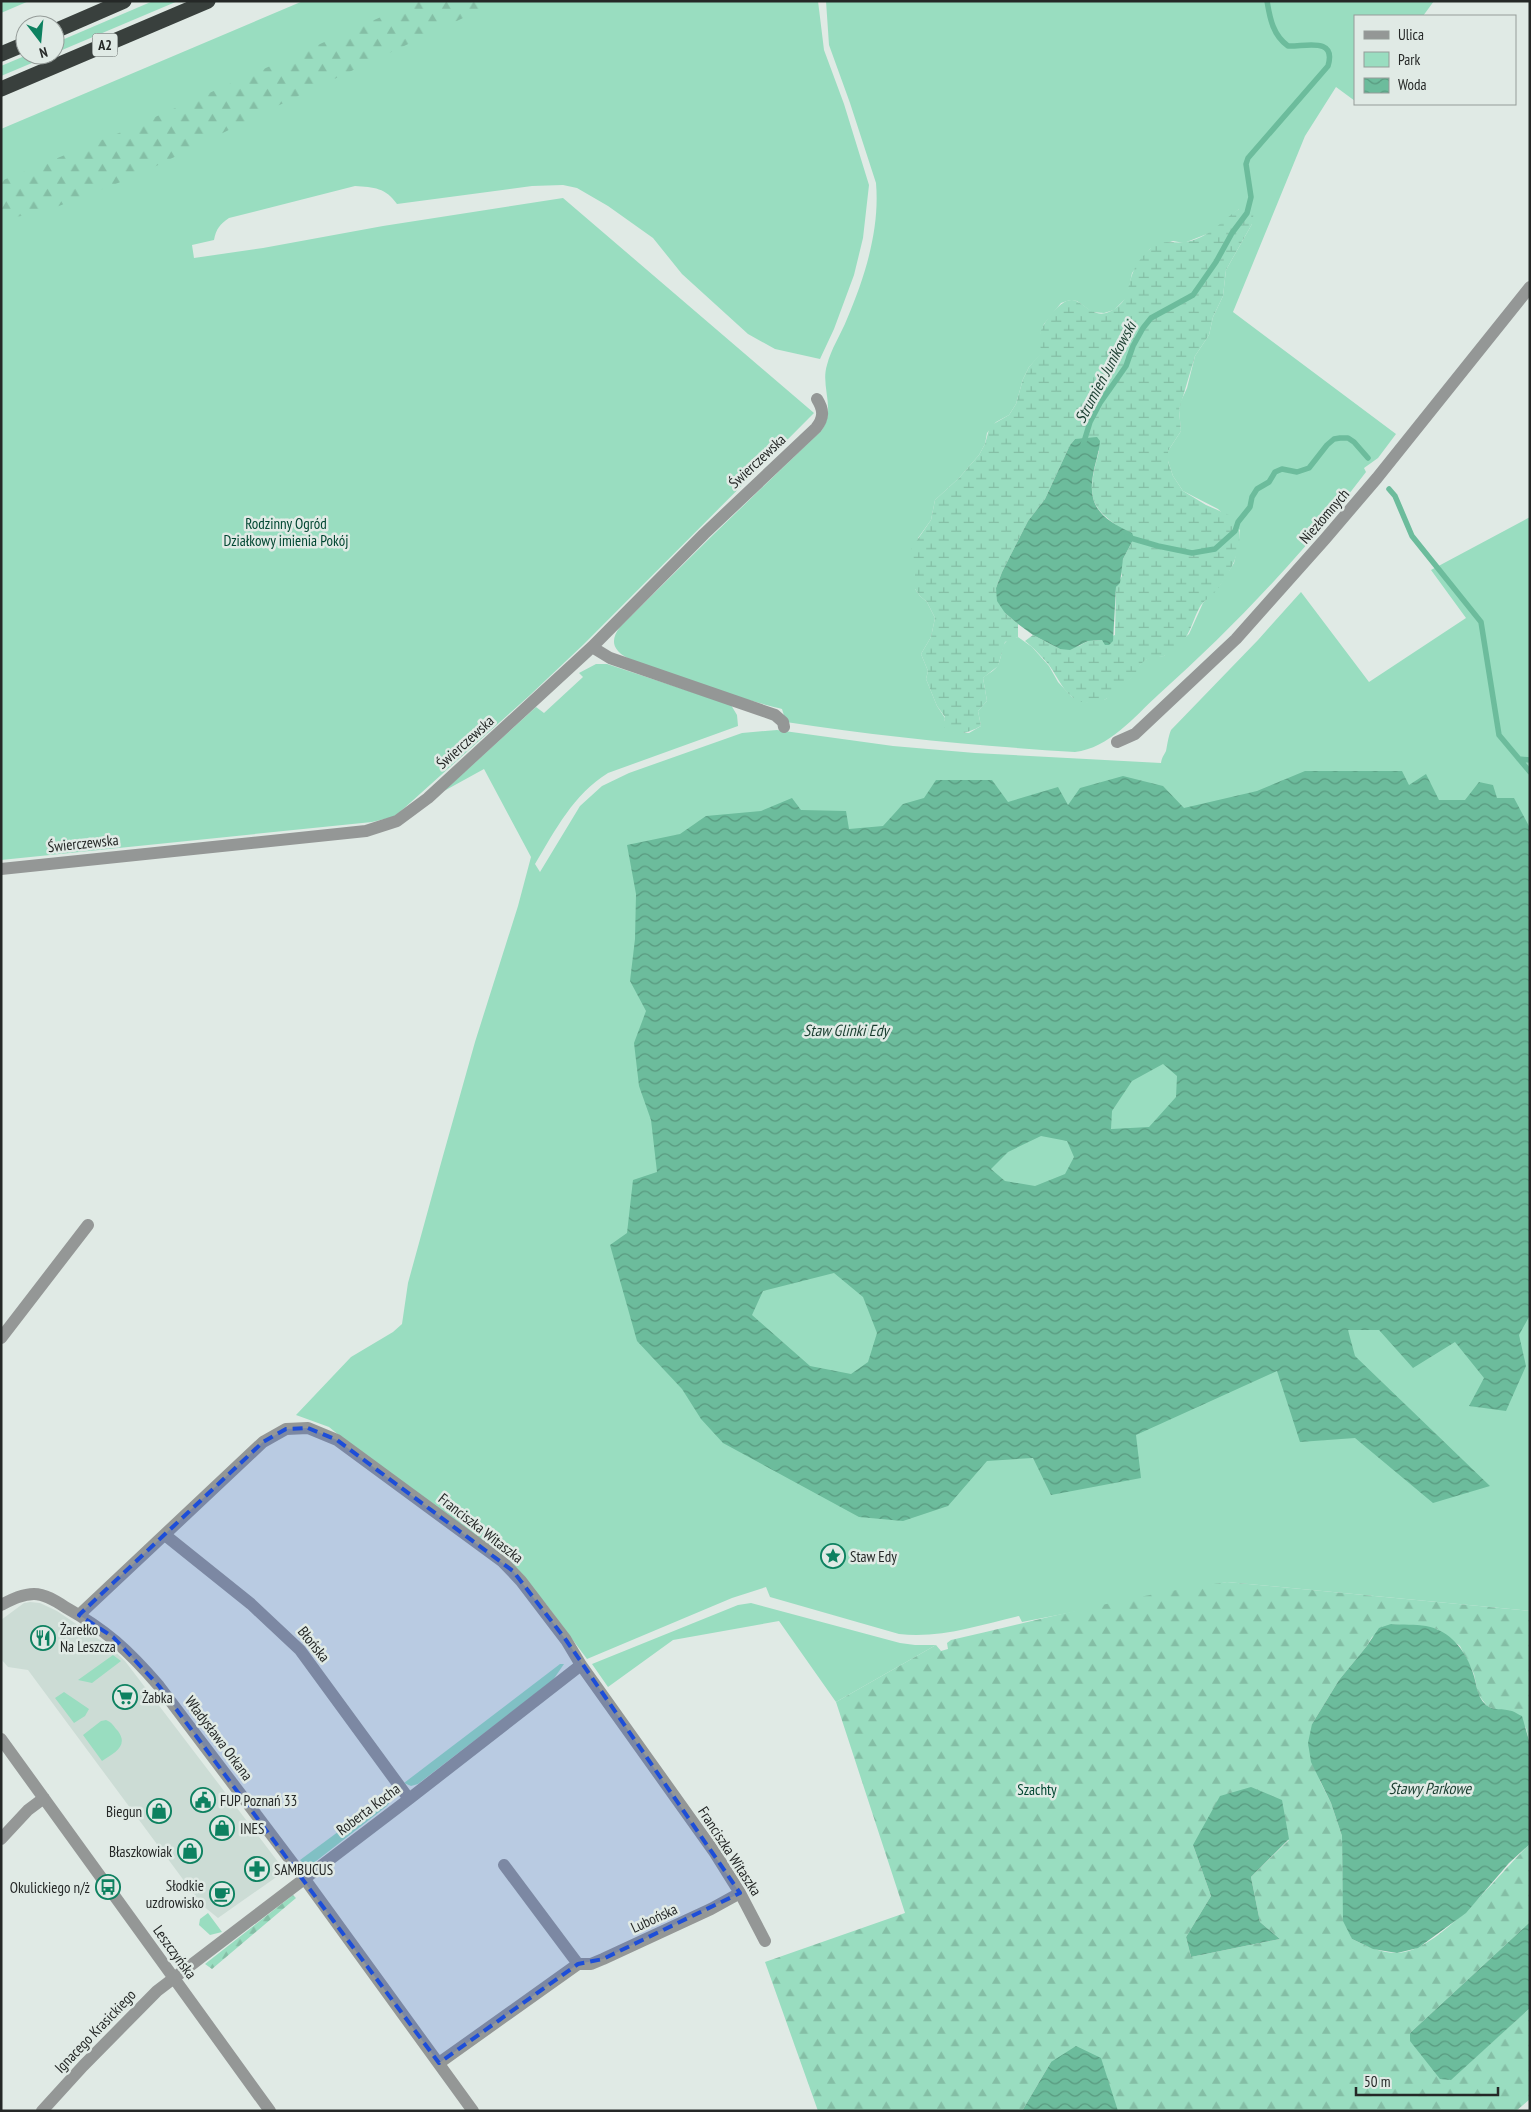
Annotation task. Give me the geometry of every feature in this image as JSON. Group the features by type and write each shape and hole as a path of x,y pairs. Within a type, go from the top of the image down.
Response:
{"highway":[{"name":"A2","path":"65,27 124,1"},
{"name":"A2","path":"1,89 208,1"},
{"path":"1,54 15,48"}],"street":[{"name":"Niezłomnych","path":"1117,742 1135,734 1251,622 1366,492 1530,287"},
{"name":"Świerczewska","path":"1,869 366,831 389,825 405,816 428,798 592,647 704,534 816,428 821,422 823,413 822,405 817,399"},
{"path":"592,647 610,658 775,715 783,722 784,727"},
{"path":"1,1338 88,1225"},
{"name":"Franciszka Witaszka","path":"79,1614 263,1442 286,1429 308,1428 336,1440 504,1562 521,1581 566,1640 581,1665 715,1853 740,1893 765,1941"},
{"name":"Błońska","path":"165,1535 251,1604 290,1639 409,1799"},
{"name":"Władysława Orkana","path":"1,1605 16,1597 34,1594 48,1597 79,1614 113,1638 134,1656 304,1878 473,2111"},
{"name":"Roberta Kocha","path":"174,1978 581,1665"},
{"name":"Leszczyńska","path":"1,1739 270,2111"},
{"path":"1,1839 28,1810 44,1798"},
{"path":"504,1865 578,1964"},
{"name":"Lubońska","path":"439,2063 578,1964 591,1964 603,1959 711,1909 740,1893"},
{"name":"Ignacego Krasickiego","path":"42,2111 96,2052 157,1991 174,1978"}],"highlighted area":[{"path":"308,1428 337,1440 513,1571 566,1640 740,1893 603,1959 578,1964 439,2063 159,1686 113,1637 79,1615 263,1442 286,1429"}],"shaded area":[{"path":"24,1603 40,1603 57,1611 109,1646 125,1661 285,1871 218,1918 202,1905 28,1670 8,1667 1,1659 1,1620"}],"green space":[{"path":"1,1 29,1 1,13"},
{"path":"153,1 178,1 65,49 65,39"},
{"name":"Rodzinny Ogród Działkowy imienia Pokój","path":"303,1 818,1 824,50 844,104 869,185 863,238 854,275 834,329 820,359 775,349 748,334 682,274 653,238 608,206 577,188 563,185 532,186 397,204 379,189 355,186 229,218 219,227 214,240 192,245 194,258 563,198 814,413 584,644 529,696 393,817 372,822 1,860 1,129"},
{"path":"417,1 499,1 271,109 136,176 46,211 1,220 1,181 119,133"},
{"path":"826,1 1434,1 1424,15 1354,15 1354,100 1336,87 1305,136 1233,312 1396,434 1378,458 1364,468 1366,472 1318,531 1241,616 1130,722 1110,738 1087,749 1075,752 966,744 894,737 786,722 782,709 695,684 645,666 627,658 618,651 615,645 615,636 620,627 821,431 826,423 828,407 825,373 831,353 854,303 865,270 876,218 876,183 829,45","holes":["1239,209 1252,224 1226,270 1223,296 1213,317 1209,335 1195,356 1187,388 1181,401 1179,410 1181,431 1168,451 1168,461 1173,476 1183,491 1218,509 1240,530 1234,563 1220,585 1203,603 1189,634 1164,656 1150,657 1142,662 1130,679 1106,699 1089,703 1072,697 1058,682 1049,666 1032,647 1018,637 1012,638 1003,646 998,665 983,678 987,701 978,711 981,726 969,733 952,732 944,721 945,718 937,706 926,679 928,671 921,654 931,637 935,618 927,602 915,589 918,538 931,520 935,500 959,478 979,455 985,444 987,433 996,422 1009,415 1016,404 1023,379 1029,367 1042,353 1040,335 1044,324 1061,303 1070,300 1077,301 1092,312 1104,313 1114,310 1127,297 1132,273 1150,249 1173,241 1184,243 1212,232"]},
{"path":"15,60 15,65 27,65 1,76 1,66"},
{"path":"1239,209 1254,211 1252,224 1226,270 1223,296 1213,317 1209,335 1195,356 1179,410 1181,431 1168,451 1168,461 1173,476 1183,491 1206,505 1229,515 1238,522 1238,551 1226,577 1215,592 1201,605 1182,643 1173,651 1164,656 1146,660 1126,684 1114,694 1101,701 1088,703 1080,701 1069,694 1049,665 1025,641 1033,635 1060,649 1079,646 1088,641 1102,640 1115,635 1116,587 1122,576 1120,568 1123,559 1134,538 1109,519 1095,504 1092,494 1092,483 1099,451 1085,439 1075,439 1070,445 1045,499 1028,521 996,588 1005,613 1018,624 1018,637 1005,642 998,666 983,678 987,701 978,711 981,726 962,733 947,730 943,726 945,717 937,706 926,679 928,671 921,654 931,637 935,618 927,602 915,589 915,571 910,560 911,549 931,520 935,500 959,478 979,455 985,444 990,426 1009,415 1016,404 1023,379 1029,367 1041,353 1041,330 1062,303 1072,300 1077,301 1096,313 1102,314 1116,308 1123,301 1127,293 1130,280 1139,261 1153,246 1162,243 1185,242 1201,237"},
{"path":"1530,517 1530,1611 1227,1582 1022,1622 1019,1616 944,1633 914,1635 899,1634 770,1597 766,1587 732,1598 587,1659 546,1604 329,1427 296,1415 351,1357 393,1332 402,1324 408,1283 441,1163 475,1042 518,906 531,857 484,769 444,791 536,707 544,713 583,677 579,673 596,664 607,664 731,705 737,715 738,726 608,773 585,792 566,814 535,864 540,872 580,806 602,786 629,773 742,733 777,730 893,746 975,753 1161,763 1171,730 1258,640 1301,592 1369,682 1466,618 1431,570"},
{"name":"Szachty","path":"1227,1582 1530,1611 1530,1744 1526,1728 1511,1711 1497,1710 1487,1706 1478,1694 1474,1674 1460,1646 1437,1629 1392,1624 1372,1637 1339,1680 1312,1724 1320,1781 1331,1803 1342,1836 1343,1895 1352,1939 1373,1948 1395,1953 1412,1950 1430,1941 1467,1910 1530,1844 1530,1922 1410,2033 1450,2080 1530,2008 1530,2099 1516,2111 1118,2111 1051,2062 1022,2111 818,2111 765,1962 905,1913 836,1702 936,1645 941,1651 948,1649 947,1643 951,1640 1088,1608 1192,1587","holes":["1289,1840 1251,1877 1260,1922 1280,1939 1191,1957 1186,1937 1211,1896 1193,1845"]},
{"path":"751,1603 900,1643 936,1645 836,1702 779,1621 673,1640 608,1687 592,1664 738,1605"},
{"path":"113,1655 121,1661 92,1683 78,1680"},
{"path":"560,1664 564,1664 553,1680 418,1784 411,1786 404,1783"},
{"path":"64,1692 89,1709 85,1716 74,1723 55,1698"},
{"path":"106,1720 118,1731 122,1741 119,1749 102,1761 83,1735 101,1721"},
{"path":"392,1792 393,1798 387,1806 311,1865 303,1864 300,1860"},
{"path":"293,1895 296,1898 212,1969 205,1964"},
{"path":"208,1913 222,1932 210,1935 199,1925 200,1919"}],"water":[{"path":"1097,437 1100,441 1093,475 1093,497 1100,512 1106,518 1132,533 1134,538 1123,559 1120,583 1116,587 1113,641 1109,645 1105,645 1102,640 1088,641 1070,650 1060,649 1033,635 1005,613 997,601 996,588 1028,521 1045,499 1070,445 1075,439"},
{"name":"Staw Glinki Edy","path":"1305,771 1402,771 1409,785 1426,774 1439,800 1465,800 1479,782 1493,785 1497,798 1514,798 1530,828 1530,1315 1519,1335 1526,1366 1506,1411 1469,1406 1484,1378 1455,1342 1413,1368 1379,1330 1348,1330 1355,1356 1490,1486 1433,1503 1355,1438 1300,1442 1277,1371 1136,1435 1141,1478 1051,1495 1033,1458 987,1461 948,1506 903,1521 859,1517 723,1443 701,1419 682,1389 637,1341 610,1245 627,1233 633,1180 657,1172 651,1120 639,1086 634,1043 646,1011 630,981 635,939 636,894 627,845 680,834 706,816 761,811 792,798 801,810 846,811 849,829 883,826 903,804 924,798 936,780 992,780 1008,802 1058,787 1068,805 1080,788 1123,776 1163,786 1184,808 1257,791","holes":["1163,1064 1177,1076 1176,1097 1149,1127 1111,1129 1112,1111 1132,1081","1041,1136 1067,1141 1074,1157 1065,1174 1035,1186 1005,1181 991,1169 1008,1152","834,1273 863,1297 877,1333 868,1362 851,1374 810,1366 752,1315 763,1291"]},
{"name":"Stawy Parkowe","path":"1391,1624 1426,1626 1435,1628 1450,1637 1466,1657 1483,1701 1492,1708 1512,1711 1522,1716 1530,1744 1530,1844 1509,1863 1466,1913 1418,1948 1397,1953 1373,1949 1352,1939 1343,1921 1342,1836 1331,1803 1311,1762 1308,1743 1312,1724 1339,1680 1379,1628"},
{"path":"1251,1787 1282,1800 1289,1839 1251,1877 1260,1922 1280,1939 1191,1957 1186,1937 1211,1896 1193,1845 1220,1796"},
{"path":"1530,1922 1530,2008 1451,2080 1440,2079 1410,2041 1410,2033"},
{"path":"1076,2046 1101,2058 1118,2111 1022,2111 1051,2062"}],"waterway":[{"name":"Strumień Junikowski","path":"1083,445 1090,422 1100,403 1126,366 1133,346 1143,328 1151,318 1193,295 1216,262 1232,233 1247,213 1251,197 1246,164 1248,158 1328,66 1330,57 1328,50 1324,47 1317,45 1288,46 1283,42 1273,26 1267,1"},
{"name":"Strumień Junikowski","path":"1127,537 1192,553 1215,549 1235,531 1238,522 1250,507 1252,497 1257,489 1269,482 1275,472 1282,469 1297,472 1309,468 1327,445 1334,439 1340,438 1348,438 1354,442 1368,458"},
{"name":"Strumień Junikowski","path":"1389,489 1395,496 1412,536 1481,622 1499,735 1530,772"},
{"name":"Strumień Junikowski","path":"1519,759 1530,760"}],"place":[{"name":"Staw Edy","path":"833,1556"},
{"name":"Żarełko Na Leszcza","path":"43,1638"},
{"name":"Żabka","path":"125,1697"},
{"name":"FUP Poznań 33","path":"203,1800"},
{"name":"Biegun","path":"159,1811"},
{"name":"INES","path":"222,1828"},
{"name":"Błaszkowiak","path":"190,1851"},
{"name":"SAMBUCUS","path":"257,1869"},
{"name":"Okulickiego n/ż","path":"108,1887"},
{"name":"Słodkie uzdrowisko","path":"222,1894"}]}
